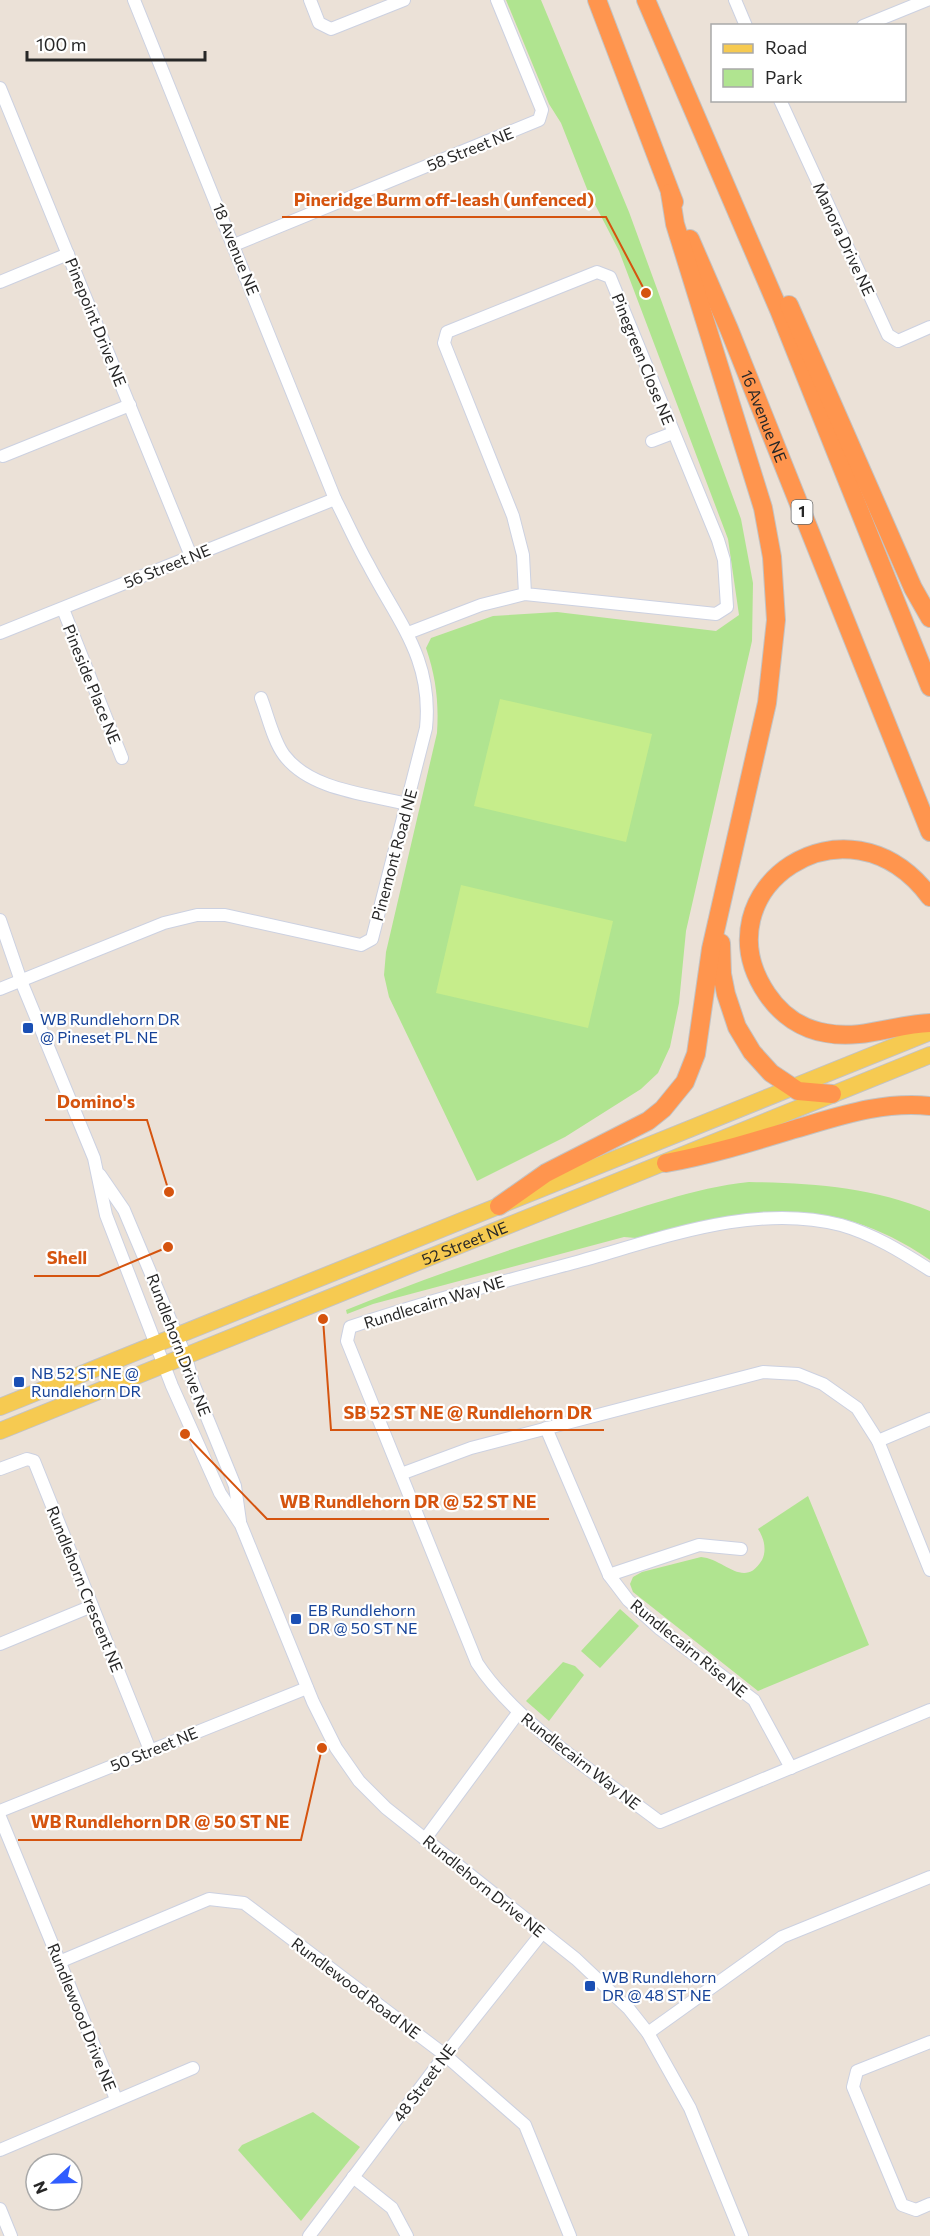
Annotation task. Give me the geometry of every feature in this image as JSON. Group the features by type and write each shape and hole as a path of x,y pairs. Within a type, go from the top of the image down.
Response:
{"highway":[{"name":"16 Avenue NE","path":"597,0 670,193 729,329 930,832"},
{"path":"646,0 739,214 930,687"},
{"path":"499,1206 546,1173 648,1121 675,1096 692,1068 711,949 767,703 775,641 774,575 756,481 675,224 670,193"},
{"path":"739,214 773,266 902,564 930,618"},
{"path":"930,897 913,878 880,856 855,848 821,851 793,862 771,881 756,910 751,940 755,971 766,994 783,1012 812,1030 858,1035 930,1023"},
{"path":"721,908 722,974 738,1027 762,1064 771,1073 794,1086 798,1091 811,1094 832,1094"},
{"path":"666,1163 708,1155 854,1111 895,1105 930,1106"}],"main road":[{"name":"52 Street NE","path":"0,1407 930,1032"},
{"name":"52 Street NE","path":"0,1431 930,1055"}],"street":[{"name":"18 Avenue NE","path":"134,0 335,499"},
{"path":"310,0 319,23 331,29 404,0"},
{"name":"58 Street NE","path":"234,245 539,120 542,110 497,0"},
{"path":"735,0 745,24"},
{"path":"868,24 927,0"},
{"name":"Pinepoint Drive NE","path":"0,87 3,103 68,254 191,556"},
{"name":"Manora Drive NE","path":"781,102 888,335 898,341 930,327"},
{"path":"0,282 68,254"},
{"name":"Pinegreen Close NE","path":"408,633 481,605 525,594 716,614 728,607 724,560 610,277 606,273 597,272 447,332 444,343 513,516 523,555 525,594"},
{"path":"3,456 130,405"},
{"path":"652,441 673,433"},
{"name":"56 Street NE","path":"0,633 335,499"},
{"name":"Pinemont Road NE","path":"0,989 164,923 198,915 225,915 361,945 372,939 426,728 429,703 425,676 408,633 368,565 335,499"},
{"name":"Pineside Place NE","path":"63,609 122,758"},
{"path":"261,698 282,753 299,772 332,786 407,804"},
{"name":"Rundlehorn Drive NE","path":"0,920 21,981 98,1171 124,1210 186,1357 193,1383 235,1486 241,1525"},
{"name":"Rundlehorn Drive NE","path":"98,1171 106,1215 164,1366 220,1493 241,1525 308,1688 336,1748 359,1781 386,1808 601,1980 648,2033 690,2108 742,2236"},
{"name":"Rundlecairn Way NE","path":"930,1270 891,1245 841,1225 793,1219 737,1221 415,1305 350,1327 346,1341 477,1663 493,1688 518,1713 660,1822 930,1710"},
{"path":"401,1474 471,1448 763,1372 798,1374 823,1384 857,1408 878,1441 930,1570"},
{"path":"878,1441 930,1419"},
{"name":"Rundlecairn Rise NE","path":"546,1428 609,1575 628,1600 660,1629 754,1700 791,1768"},
{"name":"Rundlehorn Crescent NE","path":"0,1469 27,1459 34,1461 150,1750"},
{"path":"609,1575 699,1545 741,1550"},
{"path":"0,1644 92,1606"},
{"name":"50 Street NE","path":"0,1811 308,1688"},
{"path":"425,1839 518,1713"},
{"name":"Rundlewood Drive NE","path":"0,1817 116,2100 0,2150"},
{"path":"648,2033 782,1937 930,1876"},
{"name":"Rundlewood Road NE","path":"59,1962 209,1899 244,1903 445,2055 525,2125 570,2236"},
{"name":"48 Street NE","path":"309,2236 445,2055 542,1933"},
{"path":"930,2042 857,2071 853,2087 902,2205 916,2210 930,2204"},
{"path":"116,2100 193,2068"},
{"path":"353,2177 392,2208 407,2236"},
{"path":"0,2209 11,2236"}],"green space":[{"path":"506,0 541,0 629,212 741,519 753,583 752,641 686,931 679,1003 670,1047 658,1073 641,1089 565,1137 477,1181 389,997 384,975 386,952 437,733 436,690 426,648 431,638 493,616 557,612 716,631 739,615 728,539 619,251 587,189 561,123 549,104"},
{"path":"500,699 652,734 626,842 474,806"},
{"path":"461,885 613,921 588,1028 436,993"},
{"path":"749,1182 841,1188 886,1196 930,1211 930,1260 892,1238 856,1223 821,1215 786,1212 751,1214 715,1219 636,1238 624,1237 373,1304 347,1314 346,1310 405,1287 556,1235 687,1194"},
{"path":"808,1496 869,1645 758,1691 633,1592 630,1584 633,1577 642,1572 701,1557 741,1573 755,1569 764,1556 764,1544 758,1529"},
{"path":"620,1609 639,1626 600,1668 581,1651"},
{"path":"563,1662 575,1666 584,1675 549,1721 526,1701"},
{"path":"313,2112 360,2147 301,2221 238,2150 242,2145"}],"place":[{"name":"Pineridge Burm off-leash (unfenced)","path":"646,293"},
{"name":"WB Rundlehorn DR @ Pineset PL NE","path":"28,1028"},
{"name":"Domino's","path":"169,1192"},
{"name":"Shell","path":"168,1247"},
{"name":"SB 52 ST NE @ Rundlehorn DR","path":"323,1319"},
{"name":"NB 52 ST NE @ Rundlehorn DR","path":"19,1382"},
{"name":"WB Rundlehorn DR @ 52 ST NE","path":"185,1434"},
{"name":"EB Rundlehorn DR @ 50 ST NE","path":"296,1619"},
{"name":"WB Rundlehorn DR @ 50 ST NE","path":"322,1748"},
{"name":"WB Rundlehorn DR @ 48 ST NE","path":"590,1986"}]}
